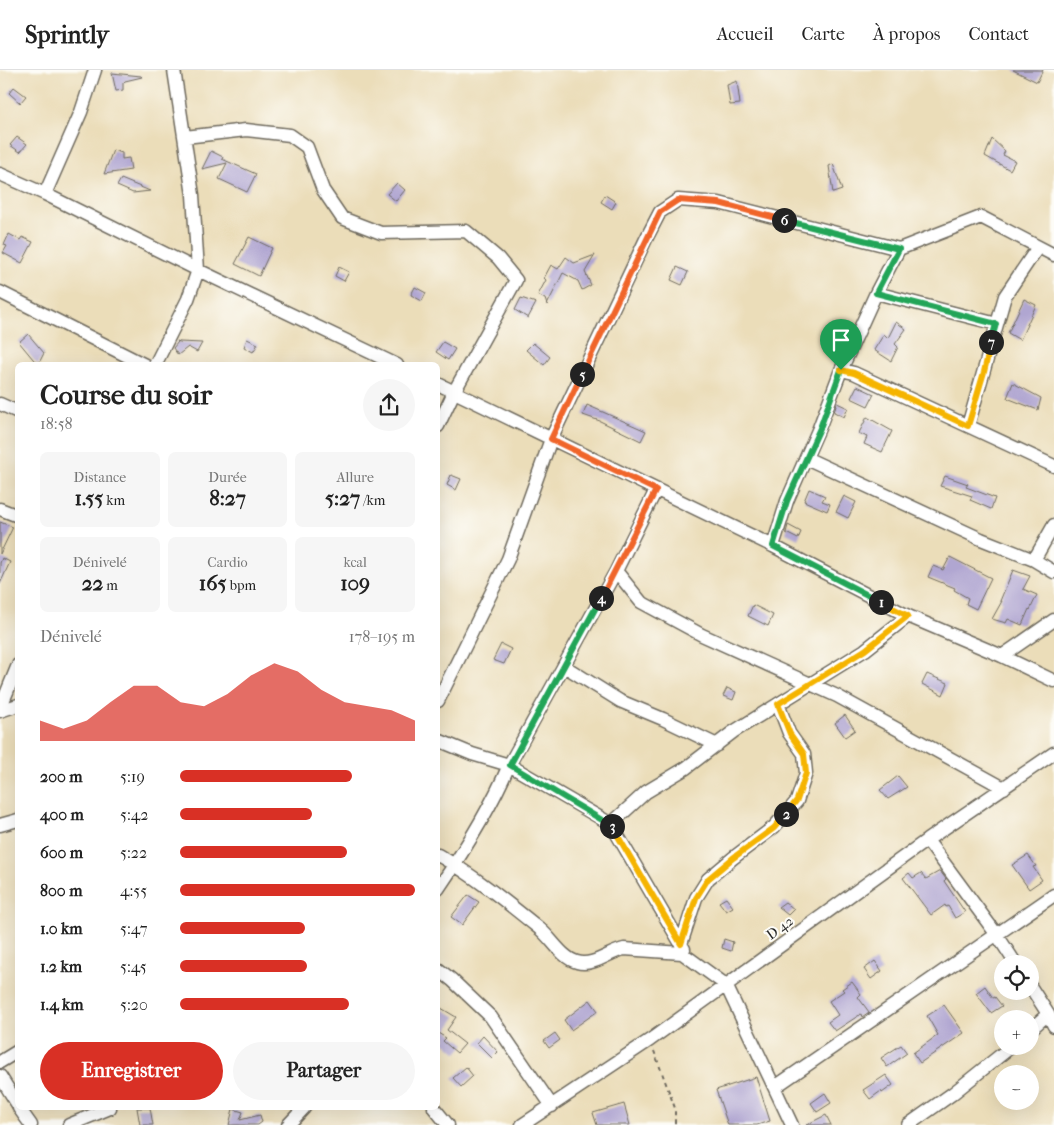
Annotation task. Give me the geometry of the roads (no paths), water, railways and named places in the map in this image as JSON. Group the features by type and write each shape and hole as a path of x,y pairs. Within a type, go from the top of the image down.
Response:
{"street":[{"path":"44,194 81,112 95,70"},
{"path":"156,362 188,299 198,270 193,194 174,70"},
{"path":"184,136 246,130 290,135 307,147 323,190 342,218 382,233 466,231 498,258 516,280 454,392 440,422"},
{"path":"0,174 391,362"},
{"path":"440,697 508,559 551,439 660,212 678,200 719,203 899,249 981,217 1054,255"},
{"path":"968,426 1005,296 1038,247"},
{"path":"773,546 787,501 820,428 841,370 876,293 899,249"},
{"path":"0,292 139,362"},
{"path":"876,293 996,324"},
{"path":"841,370 854,373 1054,466"},
{"path":"440,385 773,546 908,616 1002,656 1054,681"},
{"path":"0,404 15,411"},
{"path":"806,458 981,538 1034,560 1054,572"},
{"path":"440,886 455,864 503,781 616,571 656,490"},
{"path":"0,509 15,515"},
{"path":"1034,560 1054,526"},
{"path":"616,571 641,602 702,635 837,696 1004,788"},
{"path":"611,824 646,792 686,768 733,732 865,650 908,616"},
{"path":"1002,656 1054,620"},
{"path":"564,666 620,701 717,745"},
{"path":"0,710 15,672"},
{"path":"681,944 696,898 708,879 774,828 797,800 806,773 804,754 790,734 778,704"},
{"path":"0,710 15,706"},
{"path":"440,741 472,754 510,765 611,824 690,958"},
{"name":"D 42","path":"522,1125 650,1040 927,840 1054,752"},
{"path":"0,825 15,821"},
{"path":"927,840 1010,955"},
{"path":"440,856 455,864 542,931 570,959 579,963 596,961 624,949 677,952 690,958 726,985 792,1125"},
{"path":"775,1087 1054,895"},
{"path":"440,971 491,1017 552,1106"},
{"path":"1039,1000 1054,1026"},
{"path":"1039,1022 1048,1014"},
{"path":"0,1062 15,1053"},
{"path":"908,1125 952,1094 1001,1055"},
{"path":"0,1076 15,1101"},
{"path":"21,1110 30,1125"},
{"path":"69,1125 105,1110"},
{"path":"288,1125 298,1110"},
{"path":"436,1110 448,1125"}]}
